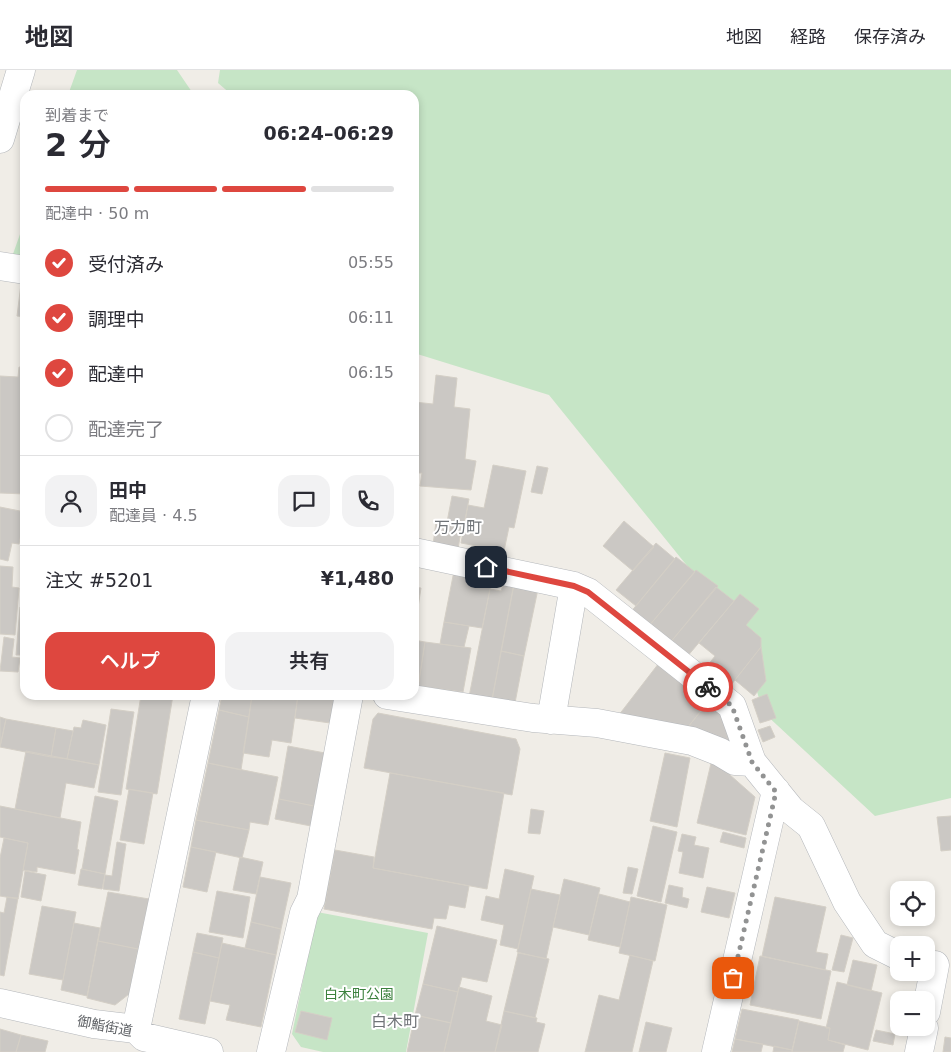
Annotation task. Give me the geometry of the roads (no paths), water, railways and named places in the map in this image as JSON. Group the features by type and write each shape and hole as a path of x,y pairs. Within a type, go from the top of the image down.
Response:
{"street":[{"path":"0,139 21,70"},
{"path":"0,266 20,269"},
{"path":"419,553 574,586 588,592 732,706 752,762 791,810 810,826 847,902 875,944 890,952"},
{"path":"551,720 574,586"},
{"path":"136,1028 205,700"},
{"path":"272,1052 304,913 310,899 348,700"},
{"path":"419,700 551,720 597,723 692,742 720,752 735,761 752,762"},
{"path":"716,1052 776,792"},
{"path":"931,991 937,963"},
{"name":"御鮨街道","path":"0,1003 94,1024 136,1028 144,1037 209,1052"},
{"path":"919,1052 922,1036"}],"district":[{"name":"万力町","path":"458,527"},
{"name":"白木町","path":"395,1021"}],"park label":[{"name":"白木町公園","path":"359,994"}]}
